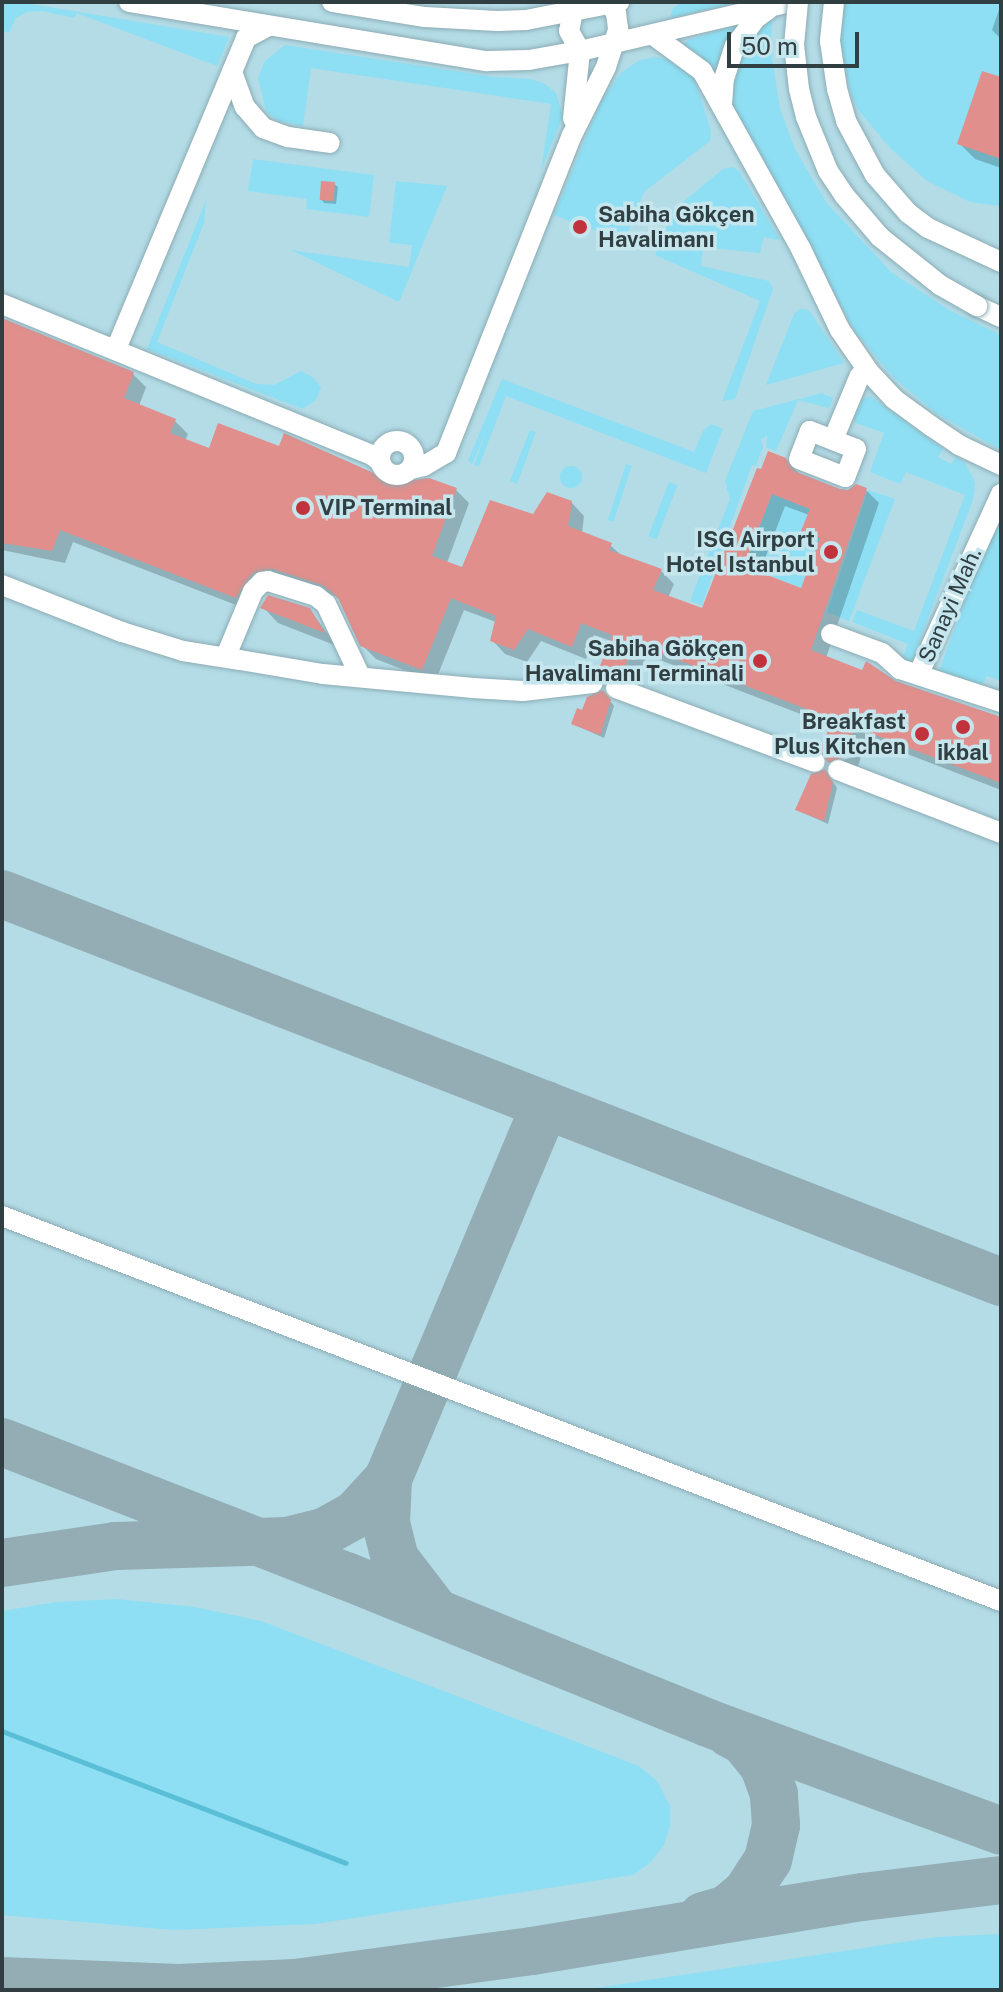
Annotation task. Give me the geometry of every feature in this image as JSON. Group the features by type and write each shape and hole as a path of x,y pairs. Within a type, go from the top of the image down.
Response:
{"street":[{"path":"129,2 487,61 529,60 580,51 783,4"},
{"path":"2,304 372,455 384,468 397,475 424,466 446,453 571,137 606,67 618,29 616,13 608,3 526,20 472,21 332,2"},
{"path":"798,2 794,45 799,89 806,117 828,171 880,237 940,285 977,306 1001,315"},
{"path":"834,2 831,58 846,121 875,175 908,213 958,244 1001,262"},
{"path":"722,105 724,79 735,46 755,19 783,4"},
{"path":"571,137 580,51 569,31 573,11"},
{"path":"116,349 246,38 269,26"},
{"path":"653,35 702,71 801,249 840,330 869,372 894,399 940,432 1001,465"},
{"path":"232,72 245,107 263,128 288,137 330,143"},
{"path":"833,440 860,375"},
{"path":"381,462 383,448 402,442 413,451 411,469"},
{"name":"Sanayi Mah.","path":"919,673 1001,494"},
{"path":"226,656 256,585 268,581 316,596 326,604 360,676"},
{"path":"2,585 122,632 183,651 360,676 523,691 593,683"},
{"name":"Sanayi Mah.","path":"831,634 882,653 900,669 1001,702"},
{"path":"616,688 815,762"},
{"path":"838,770 1001,833"},
{"path":"2,1216 1001,1601"}],"shaded area":[{"path":"2,2 1001,2 1001,1990 2,1990"},
{"path":"2,2 19,2 229,37 217,66 77,13 74,18 43,11 27,12 16,18 9,33 2,30"},
{"path":"682,2 741,2 670,18 673,8"},
{"path":"840,2 1001,2 1001,206 970,202 927,181 890,148 859,111 852,97 840,50"},
{"path":"772,14 771,51 780,109 795,149 826,202 891,272 951,311 1001,335 1001,450 936,413 893,377 854,330 763,162 696,83 711,131 710,141 644,192 627,234 617,239 554,215 601,101 621,73 638,61 654,57 673,60 688,40"},
{"path":"285,45 494,77 531,79 545,84 556,93 563,116 541,170 551,104 311,68 303,126 278,121 266,111 258,78 265,61"},
{"path":"253,159 374,175 369,217 306,209 307,199 248,191"},
{"path":"733,167 739,171 780,240 764,237 760,253 703,247 701,266 769,281 773,289 735,399 722,401 760,301 655,255 673,210 723,169"},
{"path":"396,181 447,186 399,302 291,250 409,267 412,245 389,243"},
{"path":"206,200 204,223 157,342 256,384 274,385 301,371 314,378 321,388 316,400 303,409 147,349"},
{"path":"800,309 809,310 844,363 766,385 794,314"},
{"path":"502,379 694,452 703,431 711,424 723,429 706,473 506,396 479,466 474,465 486,432 472,464 468,461"},
{"path":"822,393 833,398 829,408 798,400 776,451 766,447 767,436 761,439 763,447 756,466 752,465 702,605 690,601 730,499 725,481 753,411"},
{"path":"870,396 943,449 938,457 951,464 956,457 965,463 975,482 973,500 911,663 902,660 908,644 852,622 857,610 914,631 965,495 906,472 900,484 870,472 884,433 856,423 854,418 862,399"},
{"path":"530,430 536,432 517,484 510,481"},
{"path":"626,464 632,466 613,522 608,520"},
{"path":"571,466 579,469 582,477 579,485 571,488 563,485 560,477 563,469"},
{"path":"669,482 677,485 657,539 648,536"},
{"path":"868,490 895,499 849,621 827,612"},
{"path":"772,494 810,509 801,531 820,538 801,588 745,566"},
{"path":"1001,502 1001,681 987,676 980,689 939,674"},
{"path":"117,1599 195,1607 261,1621 639,1766 657,1781 670,1806 670,1826 664,1845 650,1863 633,1875 315,1924 174,1930 2,1915 2,1611 57,1602"},
{"path":"1001,1934 1001,1990 582,1990 937,1937"}],"building":[{"path":"982,71 1001,77 1001,159 957,144"},
{"path":"321,181 335,182 334,201 320,200"},
{"path":"2,318 134,372 124,398 176,419 170,433 209,448 218,423 279,446 284,433 378,475 387,474 394,464 406,481 429,478 457,488 432,556 462,567 490,500 533,514 547,492 572,501 568,526 612,543 609,550 662,569 653,590 702,608 757,468 761,469 768,451 786,458 794,471 840,489 848,490 856,484 867,488 811,650 862,670 866,661 896,681 1001,717 1001,783 854,727 843,758 828,763 820,750 833,719 634,643 621,676 606,681 598,671 612,635 581,623 572,647 528,629 514,650 490,641 496,616 451,598 422,670 360,646 338,598 324,586 272,569 253,573 236,598 60,530 52,551 2,543","holes":["772,494 810,509 801,531 820,538 801,588 744,566"]},
{"path":"268,595 310,608 325,633 260,608"},
{"path":"603,690 611,700 600,735 571,724 577,708 582,710 587,697"},
{"path":"825,769 833,782 824,821 795,810 811,774"}],"waterway":[{"path":"2,1731 345,1863"}],"taxiway":[{"path":"2,894 1001,1282"},
{"path":"2,1563 116,1546 287,1541 324,1532 355,1515 388,1479 545,1105"},
{"path":"2,1442 346,1576 708,1723 1001,1831"},
{"path":"388,1479 386,1523 395,1559 435,1611"},
{"path":"703,1916 727,1909 747,1892 768,1860 776,1825 774,1794 764,1766 744,1741 730,1734"},
{"path":"2,1981 179,1988 295,1983 532,1951 863,1897 1001,1880"}],"place":[{"name":"Sabiha Gökçen Havalimanı","path":"580,227"},
{"name":"VIP Terminal","path":"303,508"},
{"name":"ISG Airport Hotel Istanbul","path":"831,552"},
{"name":"Sabiha Gökçen Havalimanı Terminali","path":"760,661"},
{"name":"ikbal","path":"963,727"},
{"name":"Breakfast Plus Kitchen","path":"922,734"}]}
